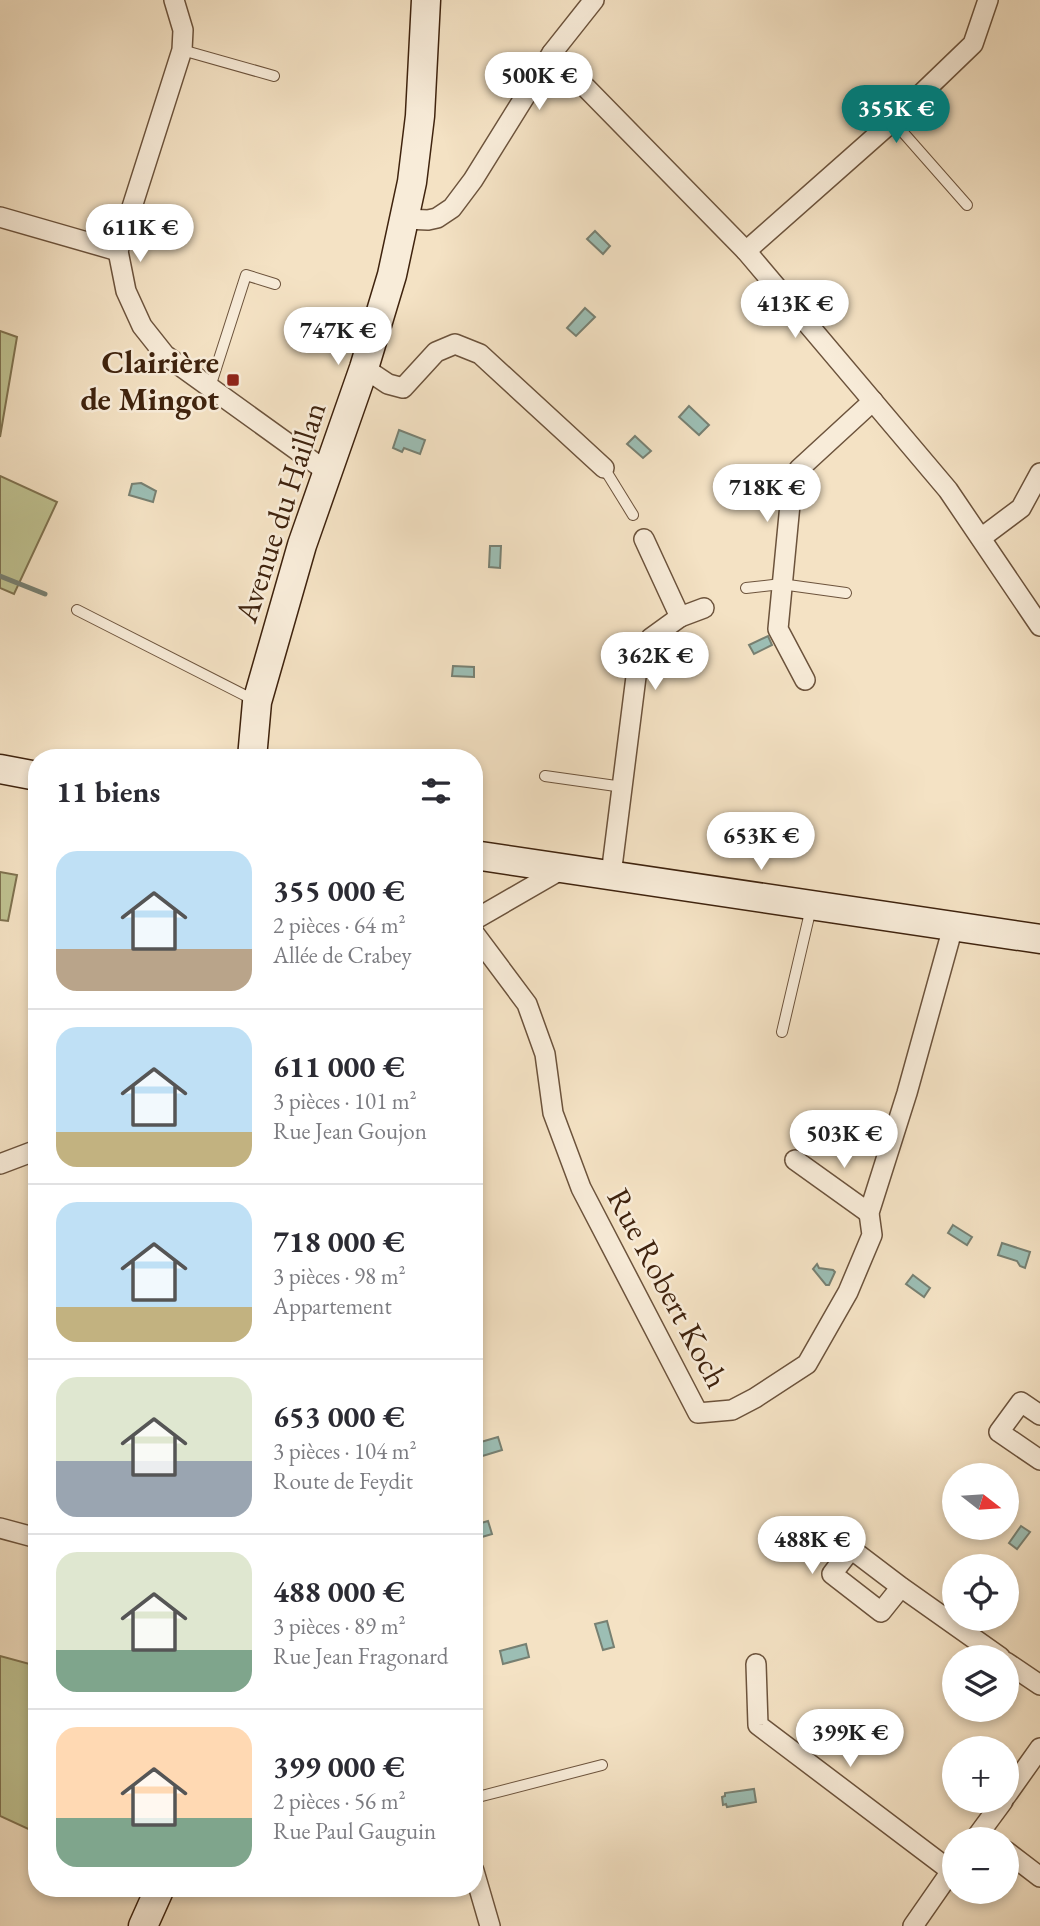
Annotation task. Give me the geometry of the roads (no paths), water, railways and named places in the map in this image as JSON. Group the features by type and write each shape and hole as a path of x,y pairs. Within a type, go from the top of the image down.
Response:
{"street":[{"name":"Avenue du Haillan","path":"253,749 257,702 302,545 364,368 392,275 405,219 421,116 426,0"},
{"path":"405,219 437,218 452,208 473,180 552,53 594,0"},
{"path":"746,251 893,121 973,44 988,0"},
{"path":"180,3 182,50 118,251 125,291 142,326 165,355 327,471"},
{"path":"552,53 746,251 948,490 1040,626"},
{"path":"0,217 118,251"},
{"path":"364,368 388,384 403,388 436,352 445,348 455,344 480,354 604,468"},
{"path":"805,680 778,629 791,494 799,469 873,401"},
{"path":"981,538 1021,508 1040,474"},
{"path":"645,539 680,617"},
{"path":"611,875 638,661 651,638 680,617 704,608"},
{"path":"0,769 28,774"},
{"path":"483,856 1040,939"},
{"path":"483,915 564,868"},
{"name":"Rue Robert Koch","path":"483,945 527,1004 545,1054 553,1113 581,1188 698,1413 732,1410 807,1364 848,1292 872,1235 869,1213 907,1093 954,927"},
{"path":"0,1164 28,1153"},
{"path":"795,1160 869,1213"},
{"path":"1040,1415 1021,1402 999,1432 1040,1460"},
{"path":"0,1528 28,1536"},
{"path":"901,1587 983,1645"},
{"path":"756,1664 758,1725 942,1861"},
{"path":"1019,1671 1040,1685"},
{"path":"1019,1778 1040,1748"},
{"path":"1019,1861 1040,1877"},
{"path":"913,1926 942,1885"},
{"path":"143,1926 156,1897"},
{"path":"482,1897 490,1926"}],"lane":[{"path":"182,50 274,76"},
{"path":"893,121 967,205"},
{"path":"210,387 246,275 275,284"},
{"path":"604,468 633,515"},
{"path":"746,588 781,584 846,593"},
{"path":"77,610 257,702"},
{"path":"545,776 623,787"},
{"path":"782,1032 812,904"},
{"path":"483,1796 602,1765"}],"water":[{"path":"595,231 610,246 603,254 587,239"},
{"path":"585,308 595,317 576,336 567,328"},
{"path":"689,406 709,425 699,435 679,417"},
{"path":"399,430 425,440 420,454 404,448 402,452 393,448"},
{"path":"635,436 651,451 643,458 627,444"},
{"path":"141,483 156,491 153,502 129,495 132,484"},
{"path":"490,546 501,546 500,568 489,567"},
{"path":"768,636 772,645 754,654 749,645"},
{"path":"453,666 474,667 474,677 452,676"},
{"path":"953,1225 972,1237 967,1245 948,1233"},
{"path":"1002,1243 1030,1252 1025,1268 1017,1261 998,1255"},
{"path":"817,1264 819,1268 835,1272 829,1285 826,1285 813,1269"},
{"path":"913,1275 930,1288 924,1297 906,1284"},
{"path":"498,1437 502,1450 483,1456 483,1441"},
{"path":"488,1521 492,1534 483,1537 483,1522"},
{"path":"1021,1526 1030,1532 1017,1549 1009,1543 1011,1540 1019,1540"},
{"path":"607,1621 614,1647 603,1650 595,1624"},
{"path":"526,1644 529,1657 503,1664 500,1651"},
{"path":"754,1789 756,1802 727,1807 726,1804 723,1805 722,1797 725,1793"}],"waterway":[{"path":"0,576 45,594"}],"place":[{"name":"Clairière de Mingot","path":"233,380"}]}
